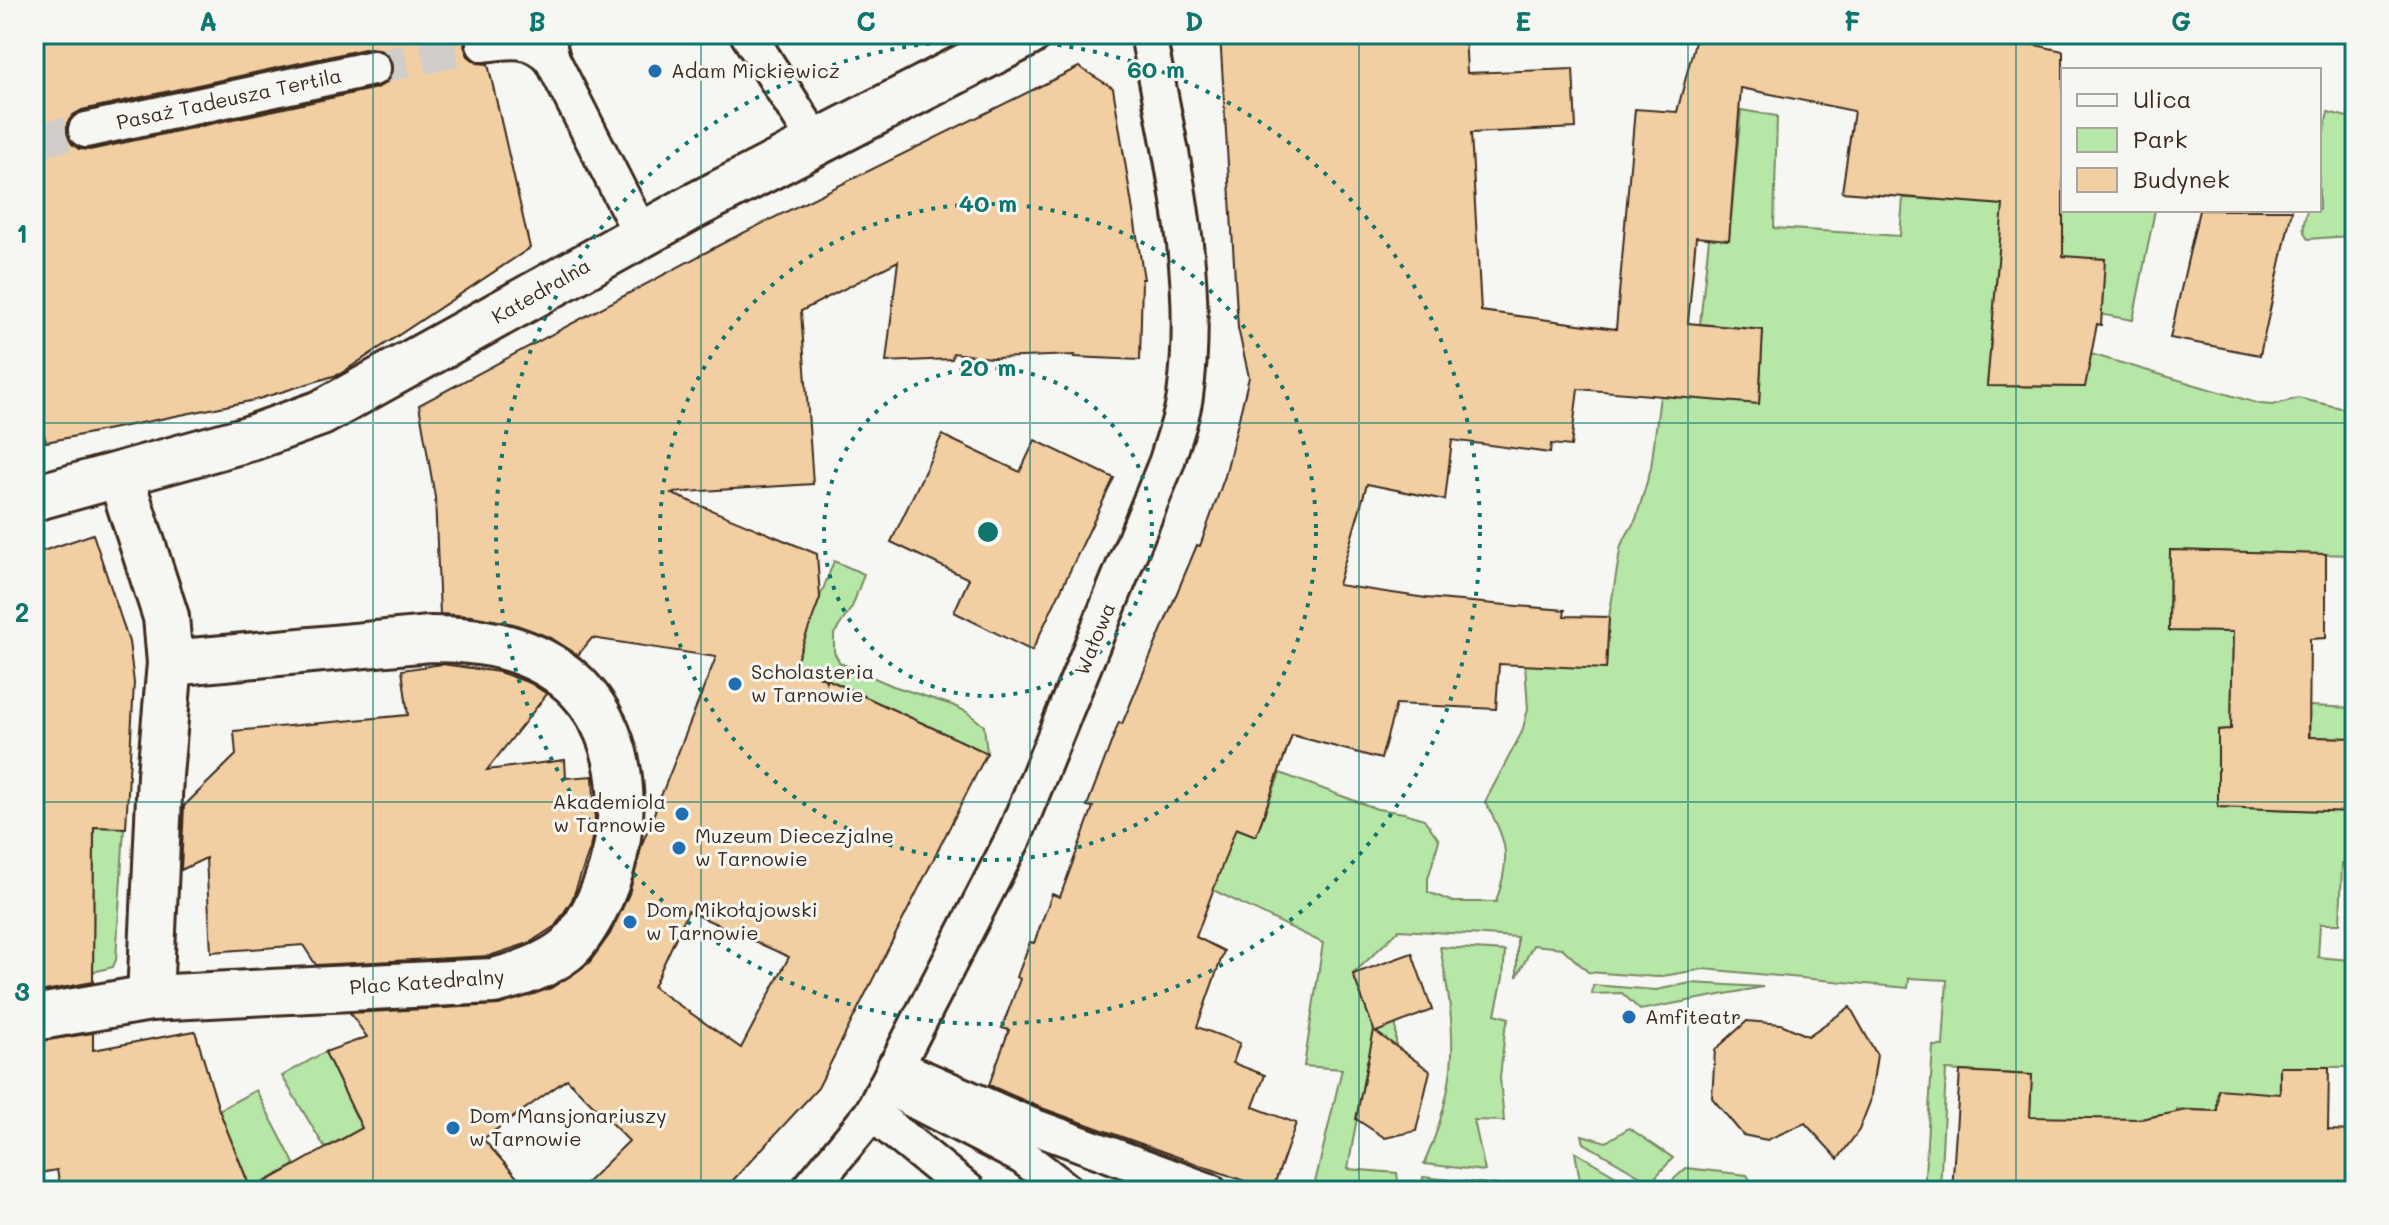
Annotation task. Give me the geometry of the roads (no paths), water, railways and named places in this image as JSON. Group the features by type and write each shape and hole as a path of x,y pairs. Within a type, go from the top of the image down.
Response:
{"street":[{"path":"748,34 816,142"},
{"name":"Katedralna","path":"34,498 251,438 321,413 641,234 1028,34"},
{"name":"Wałowa","path":"808,1191 885,1088 1014,837 1167,461 1184,399 1190,345 1189,285 1183,231 1148,34"},
{"path":"484,44 524,41 544,51 549,47 641,234"},
{"name":"Pasaż Tadeusza Tertila","path":"86,130 373,68"},
{"path":"120,475 166,617 170,663 160,775 150,998"},
{"name":"Plac Katedralny","path":"34,1018 150,998 481,981 519,975 568,949 587,924 606,888 617,852 621,799 608,735 590,703 573,683 546,664 512,647 456,639 170,663"},
{"path":"885,1088 968,1191"},
{"path":"885,1088 1023,1157 1067,1191"},
{"path":"885,1088 1032,1126 1209,1191"}],"tunnel":[{"path":"373,68 484,44"},
{"path":"34,141 86,130"}],"place":[{"name":"Adam Mickiewicz","path":"655,71"},
{"name":"Scholasteria w Tarnowie","path":"735,684"},
{"name":"Akademiola w Tarnowie","path":"682,814"},
{"name":"Muzeum Diecezjalne w Tarnowie","path":"679,848"},
{"name":"Dom Mikołajowski w Tarnowie","path":"630,922"},
{"name":"Amfiteatr","path":"1629,1017"},
{"name":"Dom Mansjonariuszy w Tarnowie","path":"453,1128"}]}
